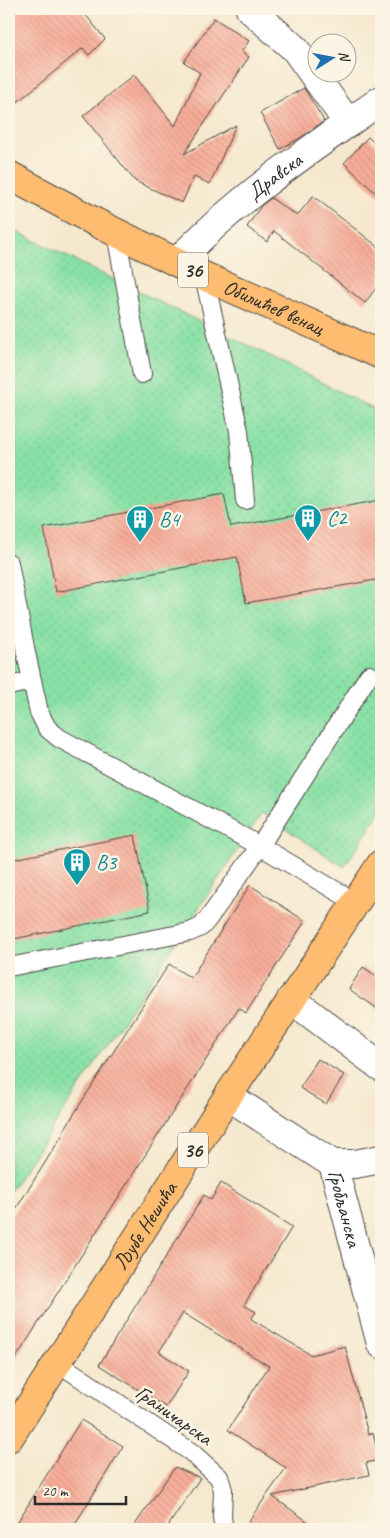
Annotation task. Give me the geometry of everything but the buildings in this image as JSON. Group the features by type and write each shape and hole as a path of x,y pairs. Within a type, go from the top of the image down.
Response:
{"main road":[{"name":"Обилићев венац","path":"9,175 116,233 204,276 381,355"},
{"name":"Љубе Нешића","path":"9,1438 228,1096 381,864"}],"street":[{"path":"250,9 295,49 348,123"},
{"name":"Дравска","path":"177,262 201,236 273,176 381,100"},
{"path":"291,999 381,1067"},
{"name":"Гробљанска","path":"228,1096 333,1164 381,1344"},
{"path":"333,1164 355,1164 381,1159"}],"lane":[{"path":"116,233 142,374"},
{"path":"204,276 239,431 245,500"},
{"path":"9,563 32,681 40,712 51,732 260,846 355,902"},
{"path":"9,967 190,932 196,929 208,919 260,846 369,675"},
{"path":"9,686 32,681"},
{"name":"Граничарска","path":"57,1362 191,1452 219,1476 223,1490 222,1518 224,1529"}],"green space":[{"path":"9,228 270,356 381,413 381,811 344,867 262,813 9,1193"}],"place":[{"name":"C2","path":"308,542"},
{"name":"B4","path":"140,543"},
{"name":"B3","path":"77,886"}]}
